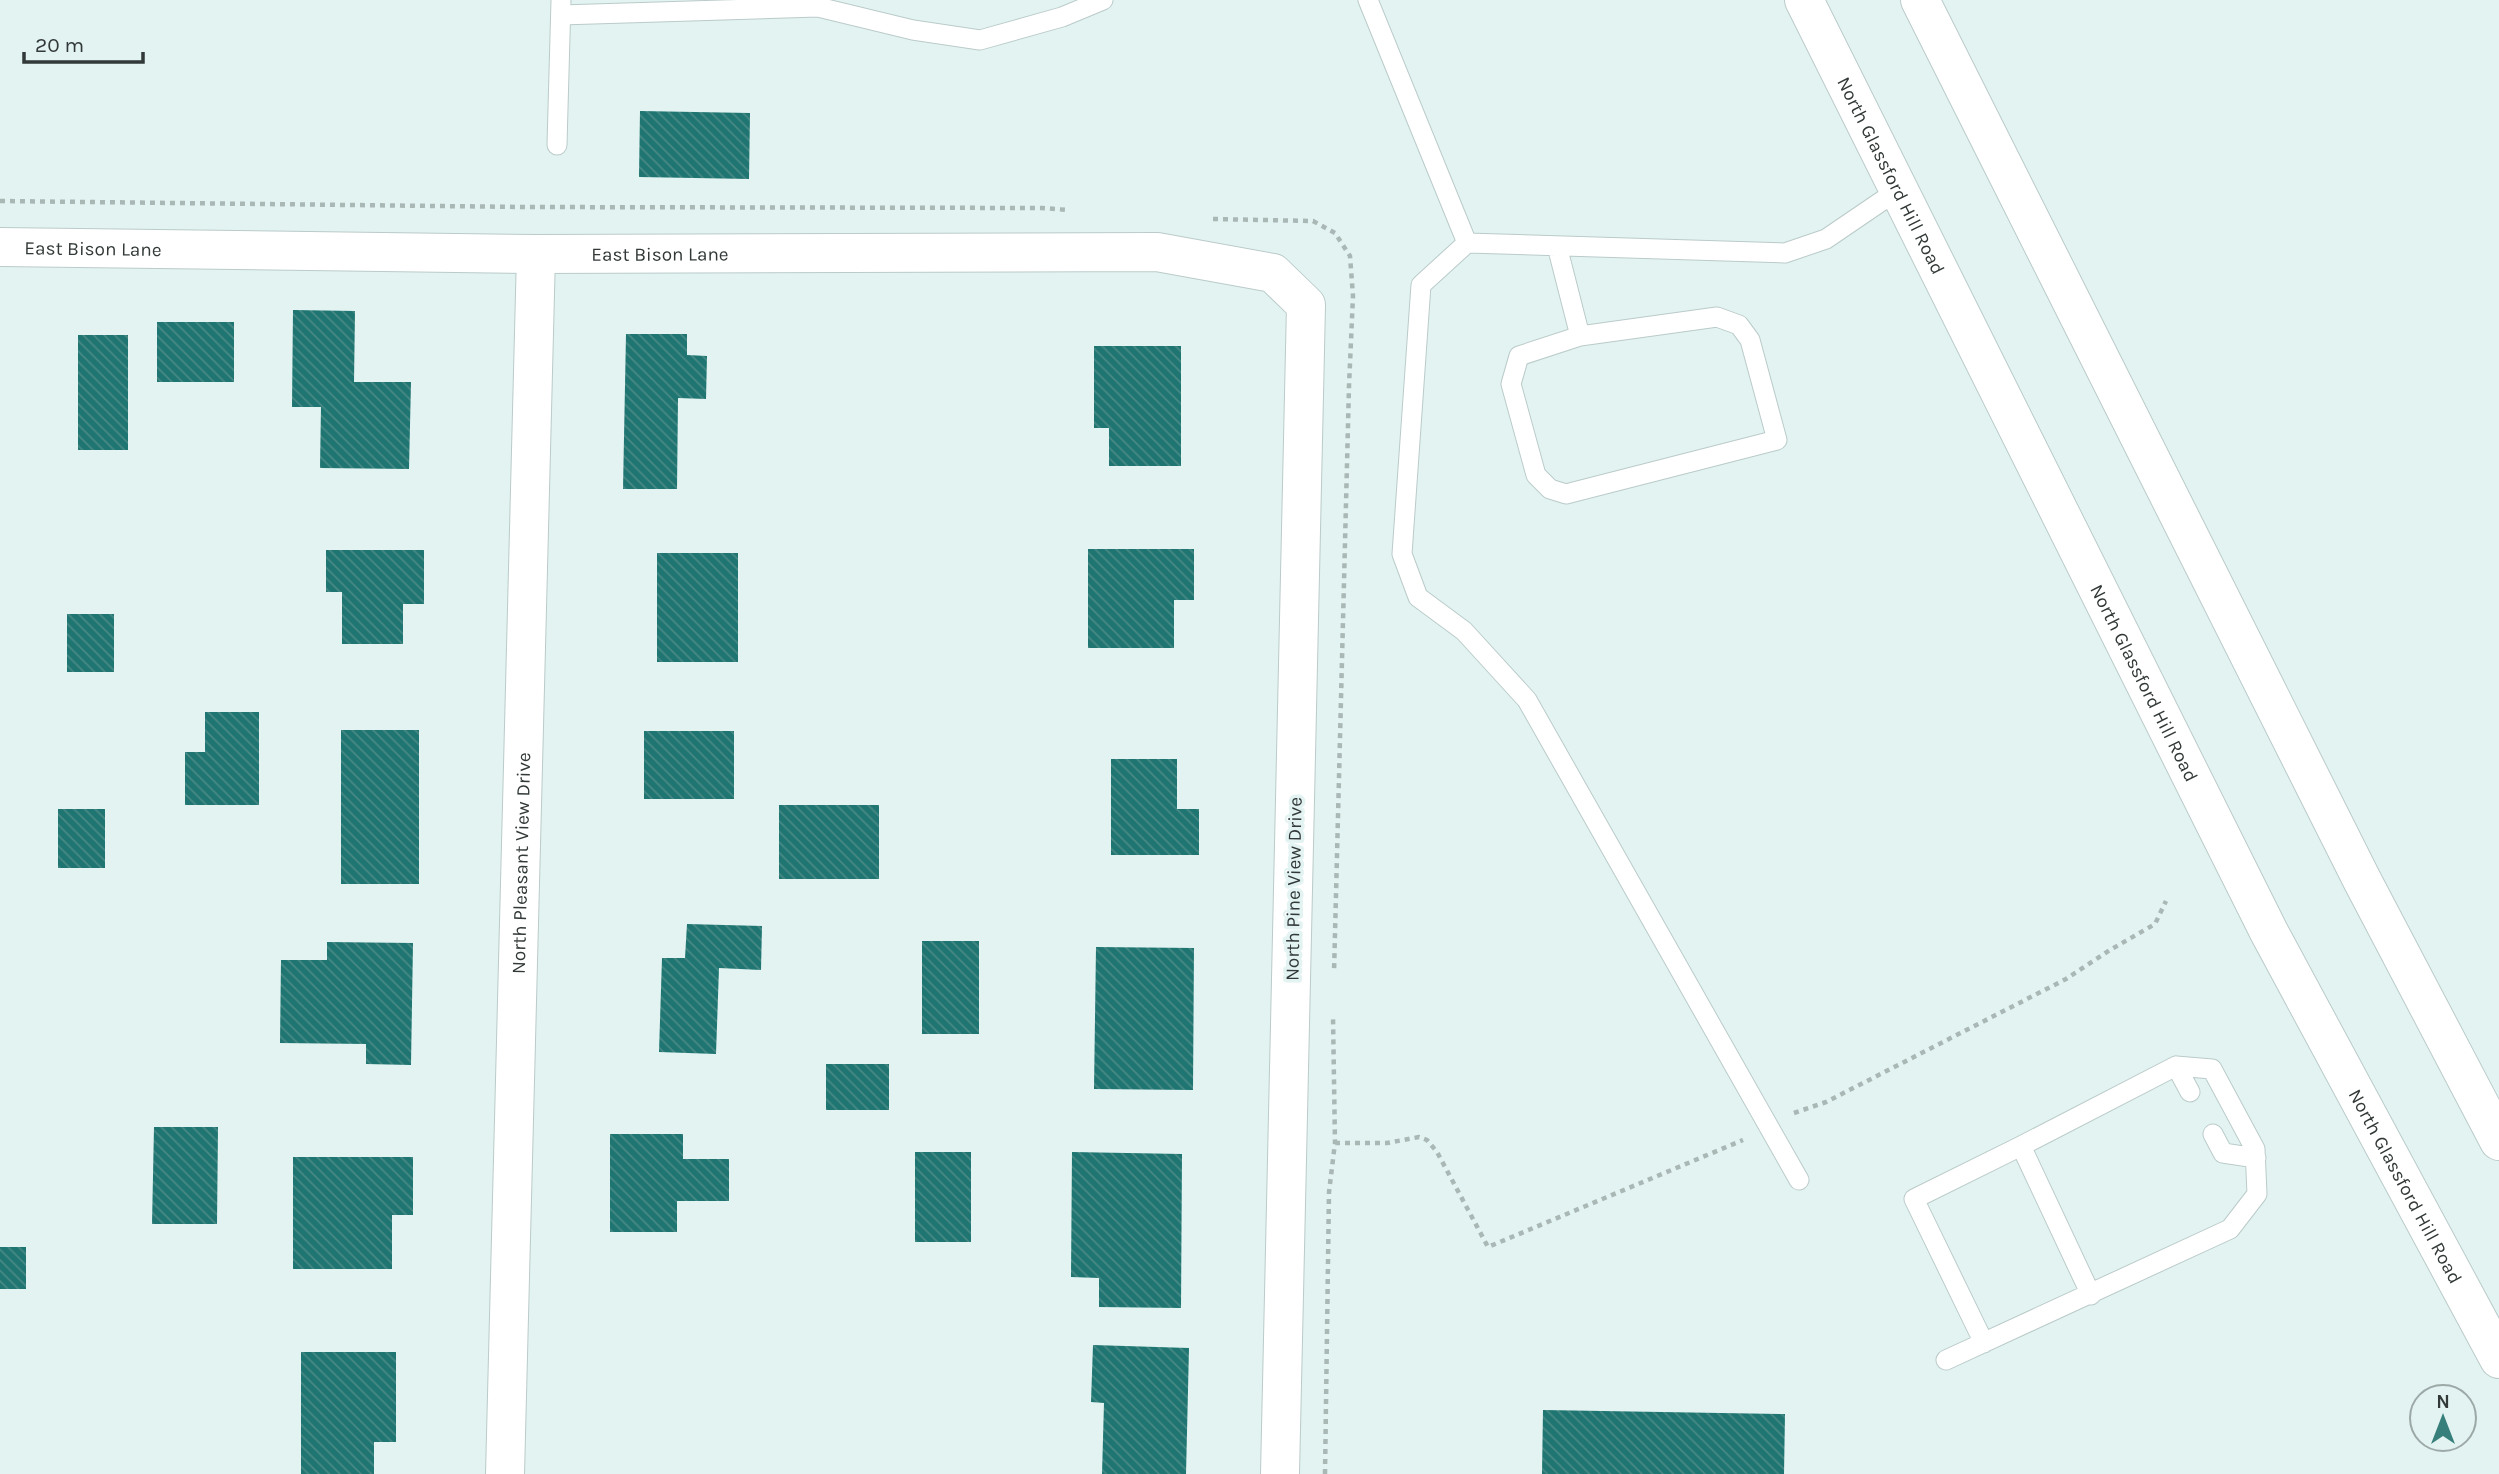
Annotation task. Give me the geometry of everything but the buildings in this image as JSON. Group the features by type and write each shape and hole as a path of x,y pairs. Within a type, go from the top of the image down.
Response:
{"street":[{"name":"North Glassford Hill Road","path":"1804,0 2269,932 2499,1359"},
{"path":"1920,0 2362,880 2499,1142"},
{"name":"East Bison Lane","path":"0,247 536,254 1157,252 1273,273 1306,305"},
{"name":"North Pleasant View Drive","path":"505,1474 536,254"},
{"name":"North Pine View Drive","path":"1280,1474 1306,305"}],"lane":[{"path":"557,145 561,7 818,7 912,30 980,40 1062,16 1103,0"},
{"path":"1368,0 1467,243"},
{"path":"1799,1180 1527,700 1464,631 1418,597 1402,554 1421,285 1467,243 1785,253 1826,239 1898,190"},
{"path":"1557,246 1580,336"},
{"path":"1717,317 1739,325 1749,340 1777,440 1566,494 1550,489 1535,475 1511,384 1519,356 1580,336 1717,317"},
{"path":"2176,1066 2190,1092"},
{"path":"1946,1360 1984,1343 2091,1295 2230,1229 2257,1194 2255,1149 2212,1069 2176,1066 1914,1199 1984,1343"},
{"path":"2213,1134 2223,1153 2256,1158"},
{"path":"2021,1146 2091,1295"}],"path":[{"path":"0,201 525,207 1042,208 1080,211"},
{"path":"1209,219 1313,221 1335,233 1350,256 1353,296 1334,978"},
{"path":"1800,1110 1826,1102 2066,979 2155,924 2166,901"},
{"path":"1325,1474 1329,1192 1335,1143 1333,1005"},
{"path":"1335,1143 1387,1143 1419,1137 1427,1140 1437,1152 1488,1247 1744,1140"}]}
